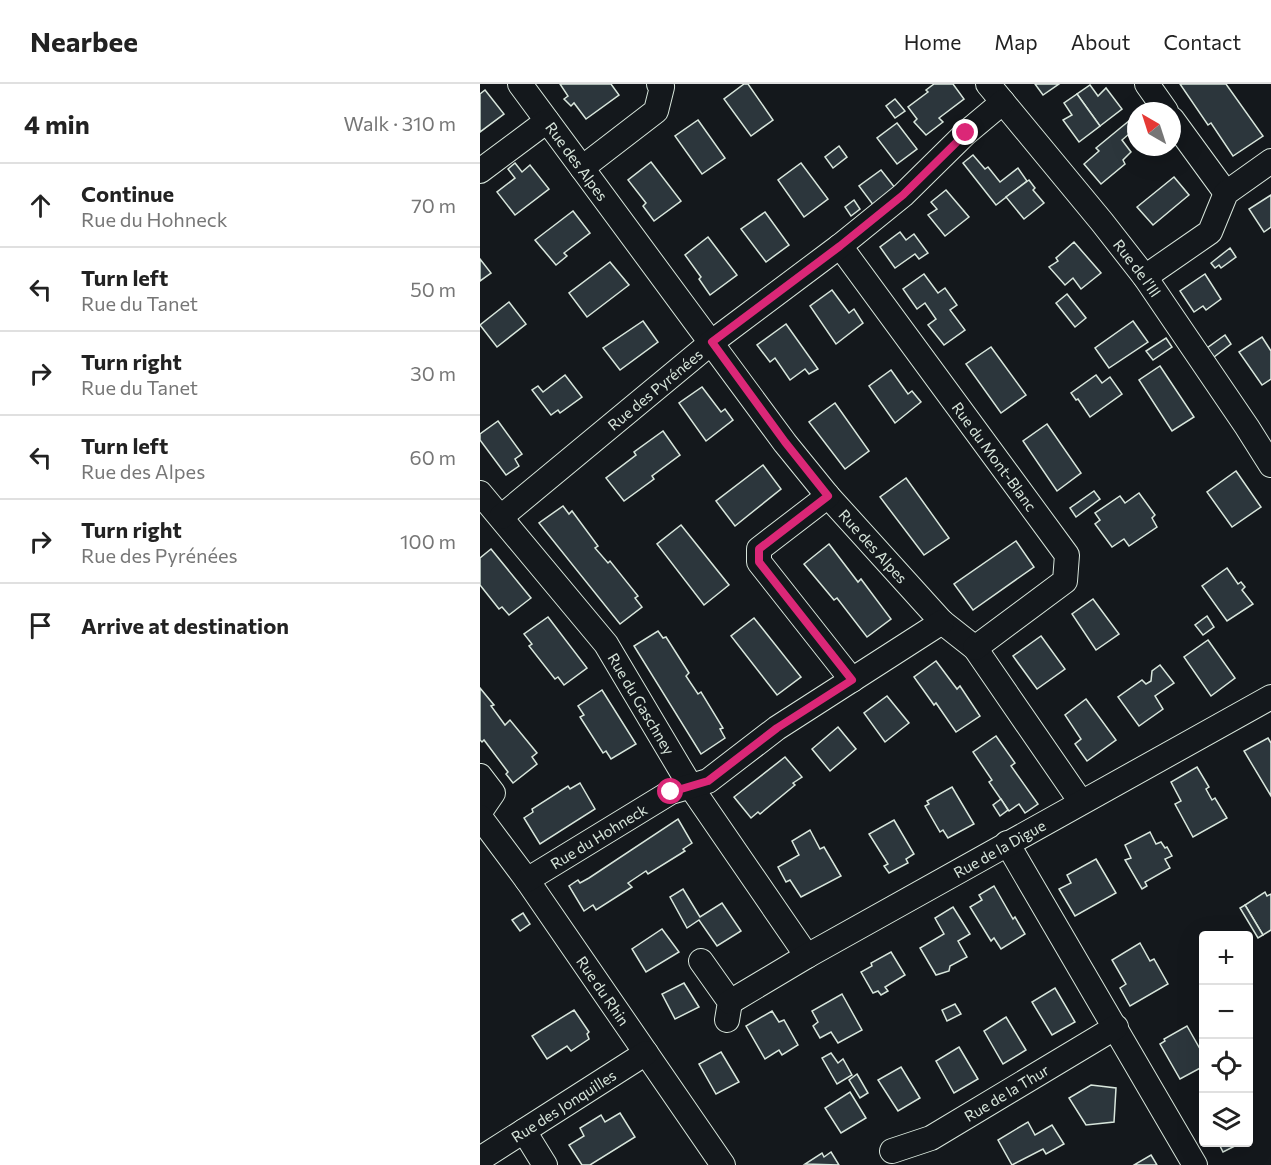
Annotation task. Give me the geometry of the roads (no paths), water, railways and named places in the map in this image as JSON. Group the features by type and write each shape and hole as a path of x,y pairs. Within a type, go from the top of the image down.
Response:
{"street":[{"name":"Rue des Alpes","path":"520,84 785,442 828,496 942,622 975,648 1081,802"},
{"path":"582,168 656,111 662,87 659,84"},
{"path":"1147,84 1160,102"},
{"name":"Rue des Pyrénées","path":"501,517 712,342 840,246 903,195 966,133 995,93"},
{"name":"Rue de l'Ill","path":"995,93 1145,277 1271,465"},
{"path":"480,171 547,121"},
{"path":"1181,131 1226,193"},
{"path":"1145,277 1210,232 1226,193 1271,161"},
{"name":"Rue du Mont-Blanc","path":"840,246 1067,555 1065,581 975,648"},
{"name":"Rue du Gaschney","path":"480,493 606,644 690,787 807,956"},
{"path":"828,496 759,549 759,562 852,680"},
{"name":"Rue du Hohneck","path":"527,880 671,792 708,781 777,728 942,622"},
{"name":"Rue de la Digue","path":"701,962 729,1011 807,956 1271,697"},
{"path":"480,776 493,793 480,812"},
{"name":"Rue du Rhin","path":"480,817 527,880 723,1165"},
{"path":"1007,843 1195,1165"},
{"name":"Rue de la Thur","path":"892,1151 931,1138 1116,1027"},
{"name":"Rue des Jonquilles","path":"480,1159 646,1053"},
{"path":"524,1131 545,1165"}]}
